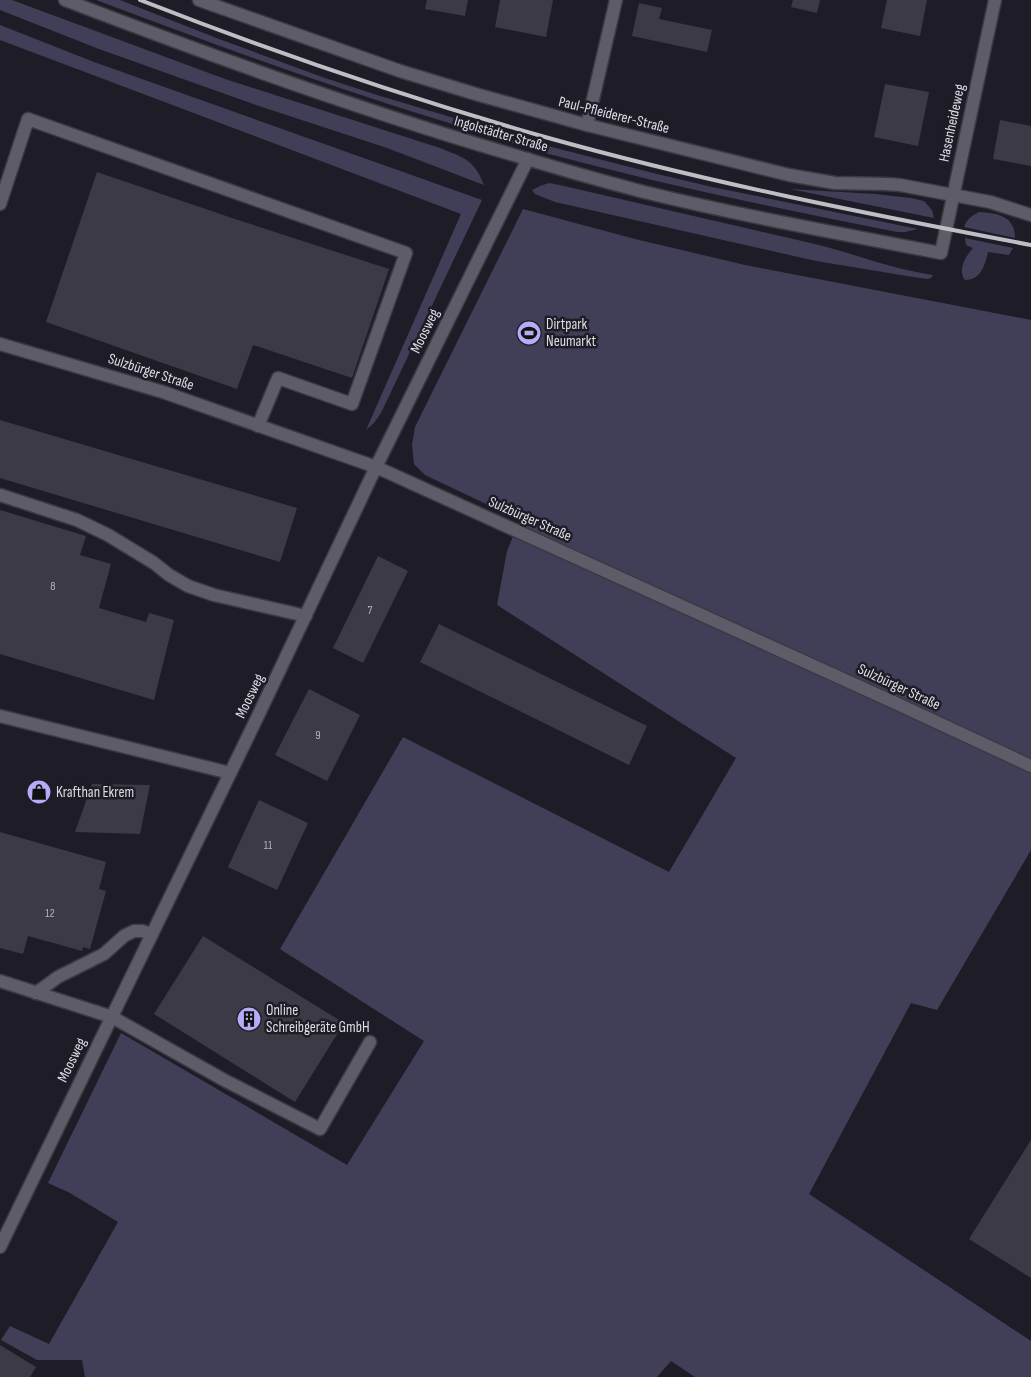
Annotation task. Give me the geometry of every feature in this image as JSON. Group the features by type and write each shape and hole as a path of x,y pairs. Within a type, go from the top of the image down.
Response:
{"street":[{"name":"Ingolstädter Straße","path":"65,0 155,35 294,84 430,130 528,159 643,191 704,205 795,225 941,253"},
{"name":"Paul-Pfleiderer-Straße","path":"199,0 400,71 479,96 587,125 789,176 835,183 900,185 990,202 1031,215"},
{"path":"587,125 616,0"},
{"name":"Hasenheideweg","path":"941,253 995,0"},
{"path":"0,204 28,119 406,253 352,404 278,378 258,426"},
{"name":"Moosweg","path":"0,1247 306,616 376,467 528,159"},
{"name":"Sulzbürger Straße","path":"0,344 163,392 376,467 1031,766"},
{"path":"0,495 77,520 131,549 188,586 214,595 306,616"},
{"path":"0,716 230,773"},
{"path":"36,993 58,977 104,954 124,936 134,931 152,934"},
{"path":"0,982 112,1017 224,1080 320,1129 370,1042"}],"shaded area":[{"path":"0,0 12,0 225,79 440,148 467,160 476,170 484,185 387,148 256,105 99,49 0,10"},
{"path":"96,0 120,0 325,78 544,145 712,187 918,229 897,232 676,186 545,153 316,80"},
{"path":"0,25 94,62 482,200 381,413 374,423 366,430 461,214 0,40"},
{"path":"549,183 815,244 888,265 933,275 927,279 816,261 555,202 535,194 532,190"},
{"path":"790,189 911,198 924,201 932,210 934,218"},
{"path":"523,209 635,239 745,265 1031,320 1031,850 937,1010 911,1003 809,1194 1031,1341 1031,1377 695,1377 671,1361 657,1377 85,1377 82,1360 37,1360 1,1340 10,1326 49,1344 118,1222 70,1193 48,1183 121,1033 347,1165 424,1041 280,949 403,737 669,872 736,758 497,605 507,551 520,520 425,475 414,464 412,445 415,427"},
{"path":"979,212 992,213 1004,217 1012,225 1015,238 964,227 970,218"},
{"path":"965,238 1013,248 1009,255 988,252 984,267 979,275 965,280 962,268 965,259 973,248 966,245"}],"building":[{"path":"427,0 468,0 465,16 425,9"},
{"path":"500,0 553,0 546,37 495,27"},
{"path":"793,0 820,0 817,13 791,7"},
{"path":"887,0 927,0 920,36 881,28"},
{"path":"639,3 662,8 659,19 712,30 707,52 632,36"},
{"path":"885,84 929,92 918,146 874,137"},
{"path":"1000,120 1031,126 1031,166 993,159"},
{"path":"97,172 389,269 352,378 253,345 237,389 46,322"},
{"path":"0,420 297,508 280,562 0,478"},
{"path":"0,510 86,536 80,555 111,564 99,608 146,622 149,613 174,620 154,700 0,654"},
{"path":"378,556 408,571 363,663 333,648"},
{"path":"439,624 647,726 629,765 420,662"},
{"path":"309,689 360,715 327,781 275,755"},
{"path":"92,784 150,785 140,834 75,832"},
{"path":"259,800 308,823 277,890 228,867"},
{"path":"0,832 106,862 99,889 106,891 90,949 83,947 82,951 28,936 23,954 0,948"},
{"name":"Online Schreibgeräte GmbH","path":"203,936 344,1023 295,1102 154,1014"},
{"path":"1031,1140 1031,1278 969,1239"},
{"path":"0,1345 36,1367 30,1377 0,1377"}],"railway":[{"path":"140,0 240,38 341,73 545,137 726,183 1031,245"}],"place":[{"name":"Dirtpark Neumarkt","path":"529,333"},
{"name":"Krafthan Ekrem","path":"39,792"},
{"name":"Online Schreibgeräte GmbH","path":"249,1019"}]}
